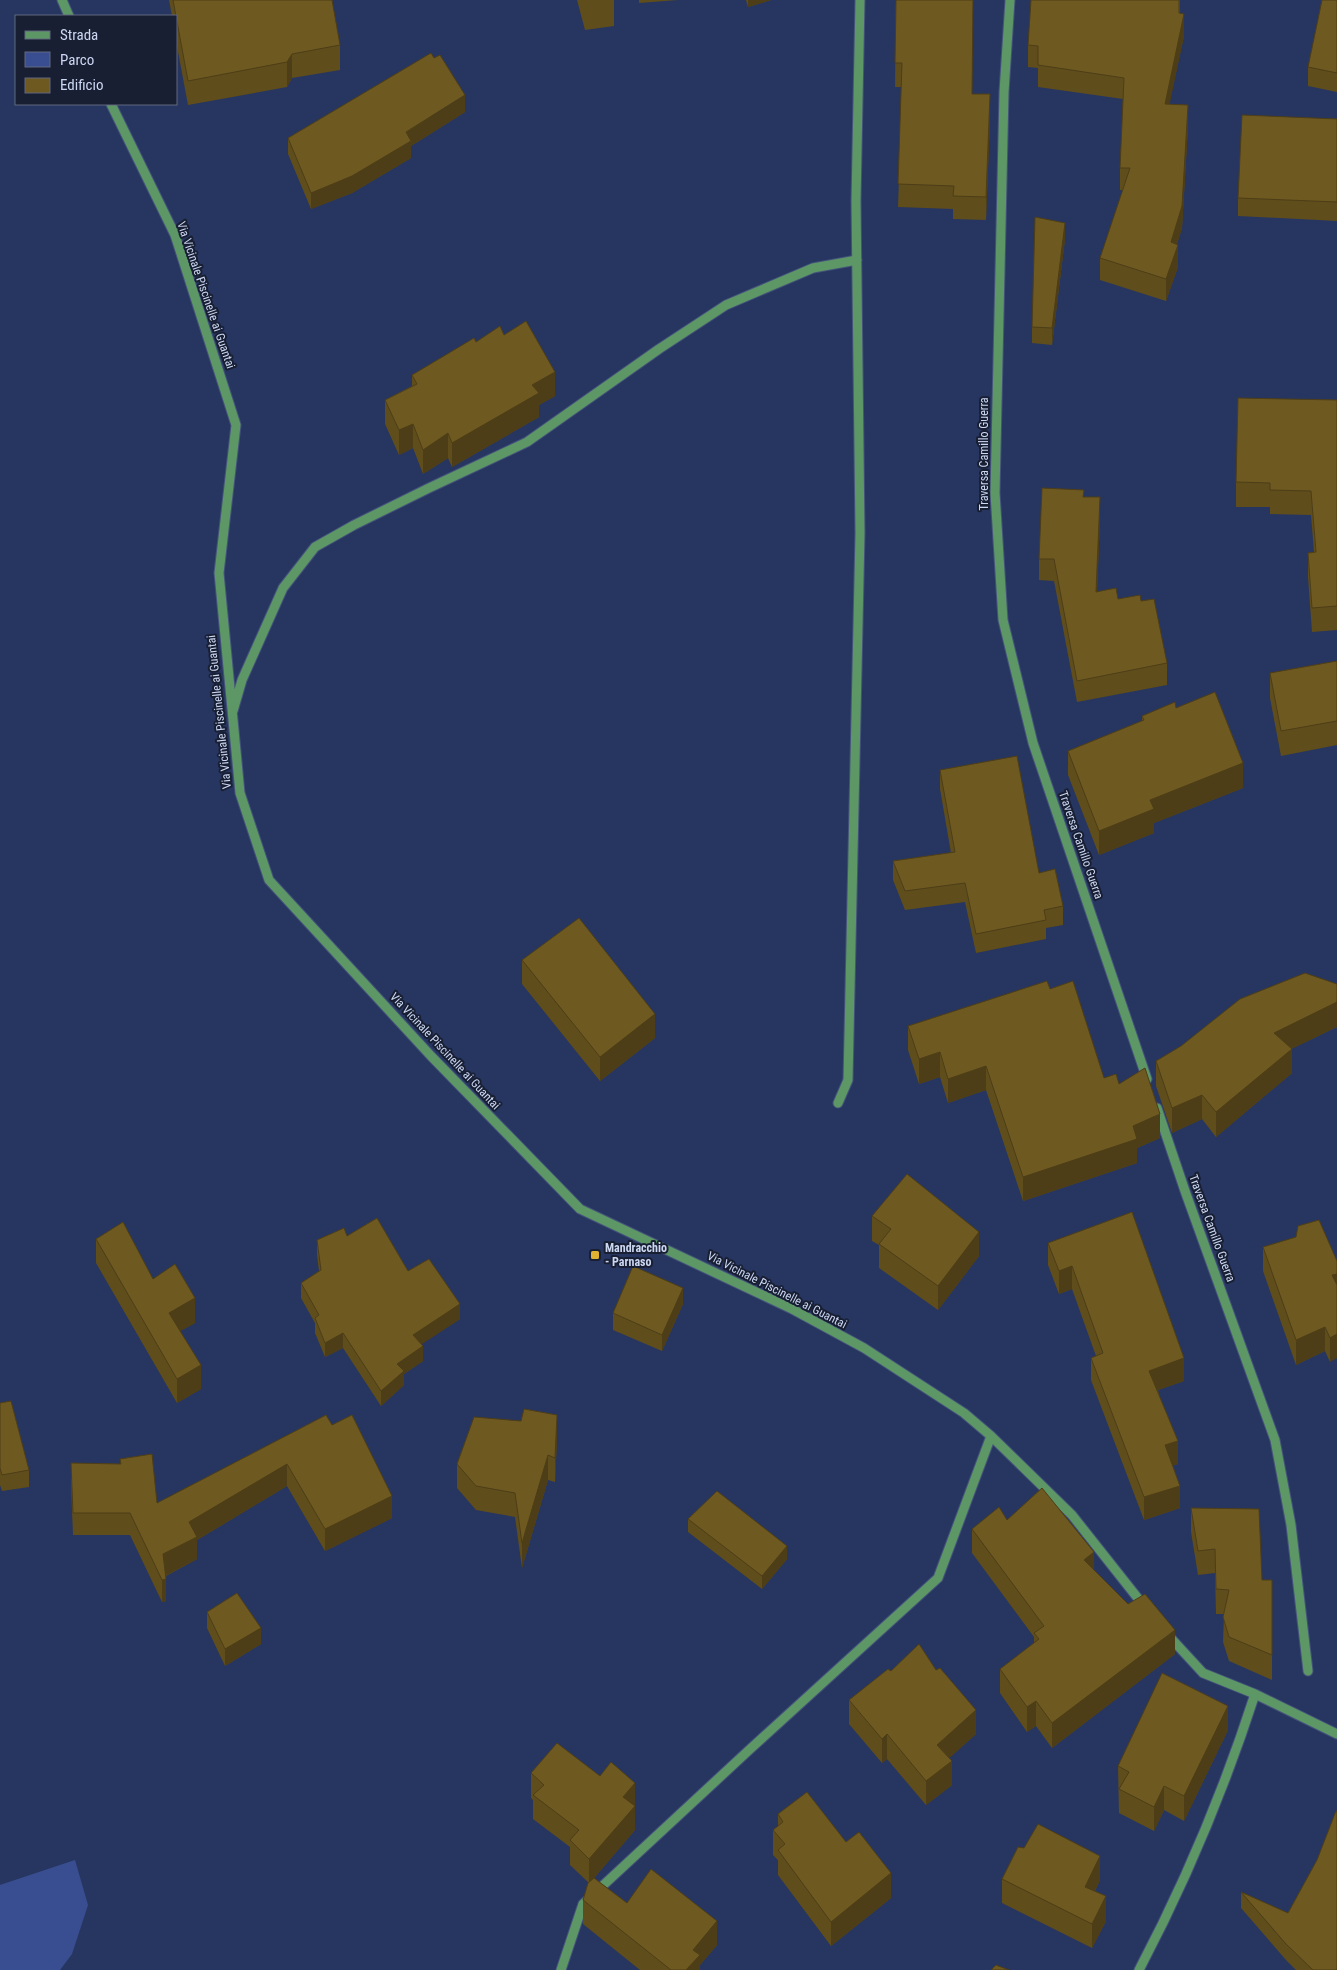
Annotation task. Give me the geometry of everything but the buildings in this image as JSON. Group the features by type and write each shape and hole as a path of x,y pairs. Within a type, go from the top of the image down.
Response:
{"street":[{"path":"62,0 69,15"},
{"path":"838,1103 848,1080 860,533 856,201 860,0"},
{"name":"Traversa Camillo Guerra","path":"1010,0 1004,92 995,493 1002,620 1033,743 1150,1088"},
{"name":"Via Vicinale Piscinelle ai Guantai","path":"111,105 175,235 236,425 219,573 240,793 269,880 431,1056 580,1209 800,1313 864,1348 964,1413 991,1436 1072,1515 1148,1610"},
{"path":"232,718 242,680 282,588 315,548 354,525 527,442 651,355 726,306 813,268 857,260"},
{"name":"Traversa Camillo Guerra","path":"1153,1098 1275,1440 1291,1525 1308,1671"},
{"path":"561,1970 583,1904 938,1578 991,1436"},
{"path":"1160,1625 1203,1673 1255,1694 1337,1734"},
{"path":"1139,1970 1170,1911 1204,1836 1243,1732 1255,1694"}],"green space":[{"path":"75,1860 88,1905 72,1954 60,1970 0,1970 0,1885"}],"place":[{"name":"Mandracchio - Parnaso","path":"595,1255"}]}
